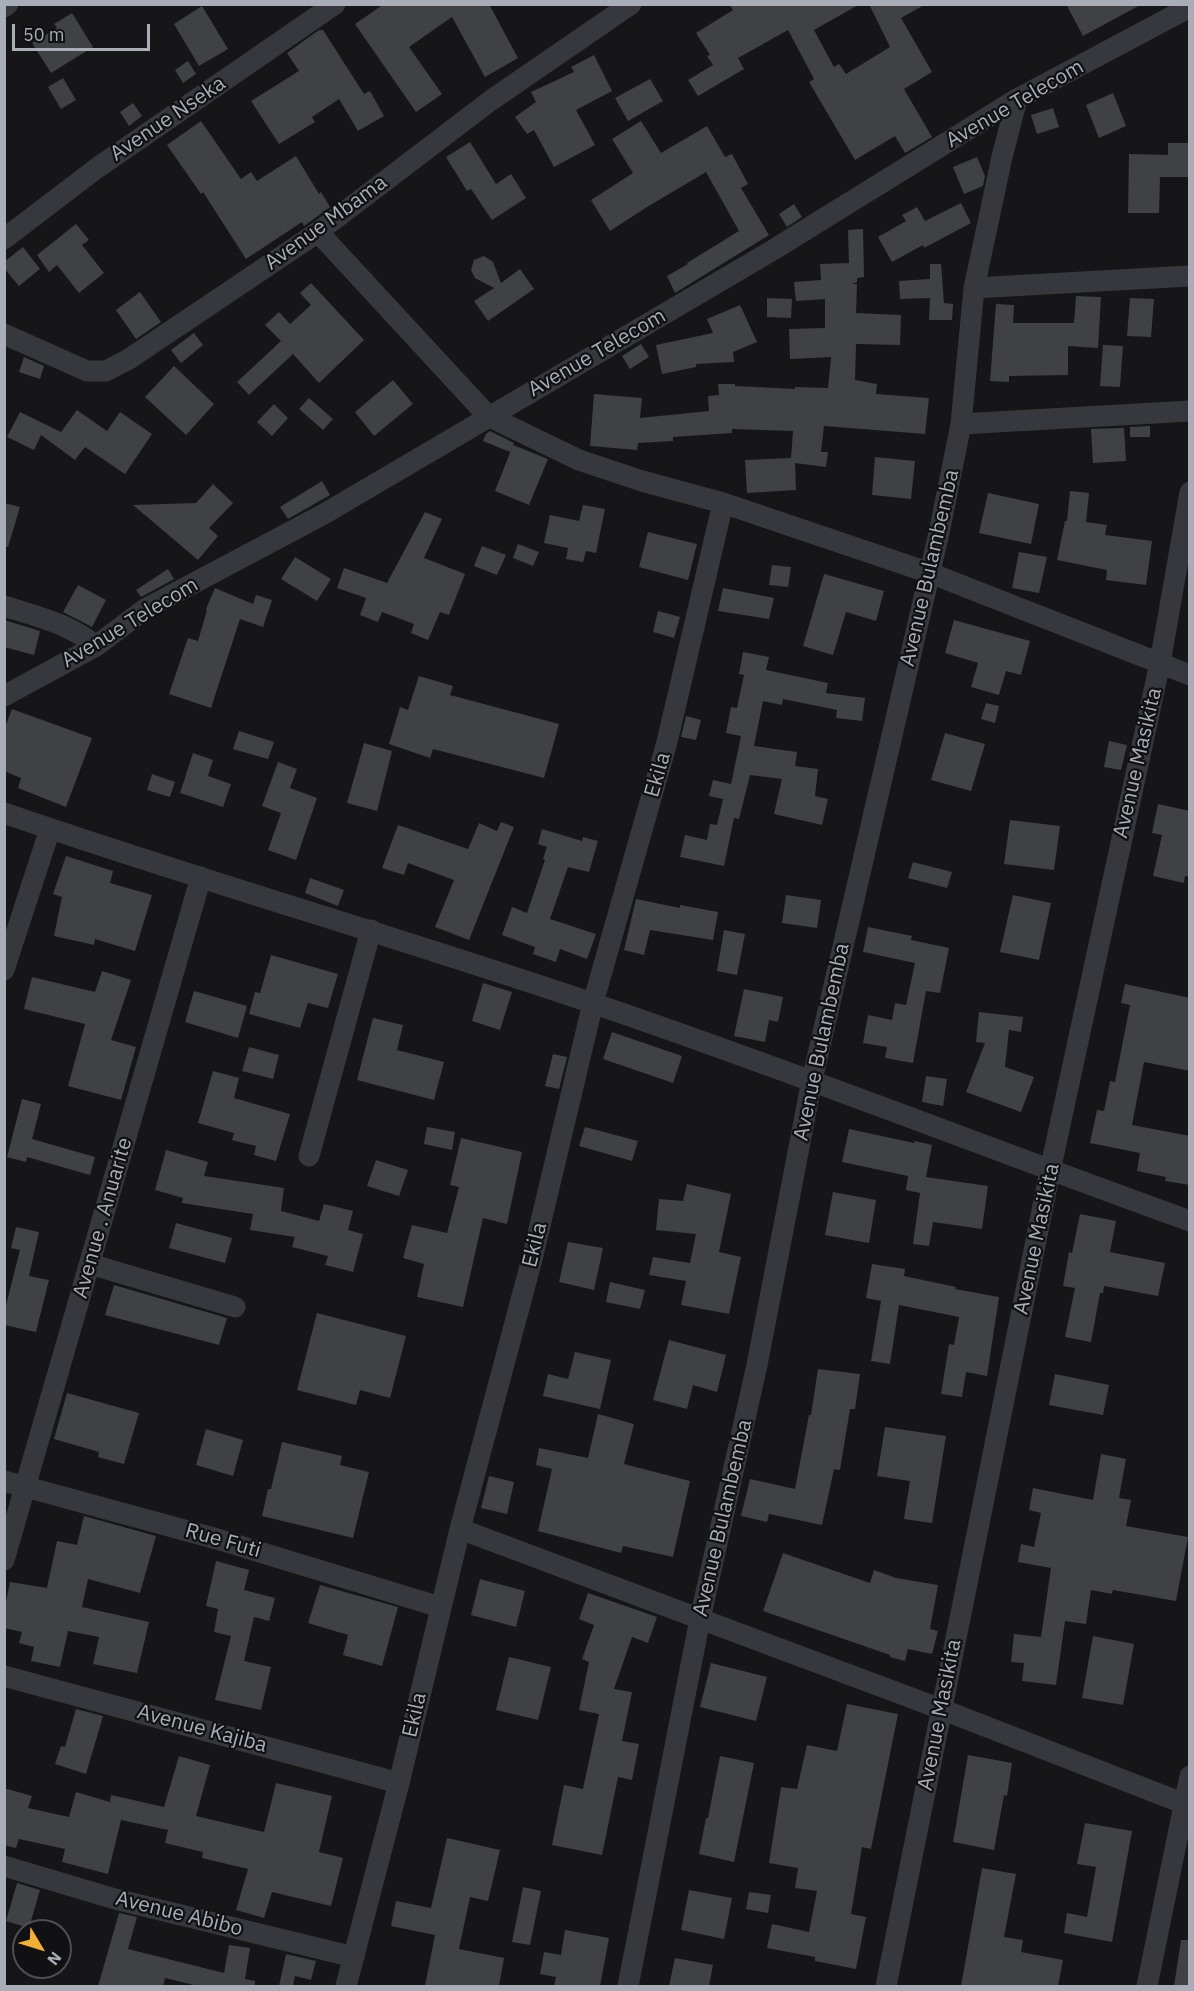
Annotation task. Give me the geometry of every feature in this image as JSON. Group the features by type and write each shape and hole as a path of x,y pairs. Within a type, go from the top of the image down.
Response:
{"street":[{"name":"Avenue Nseka","path":"4,239 97,168 334,4"},
{"name":"Avenue Mbama","path":"4,334 87,371 106,371 129,359 318,232 490,101 631,4"},
{"name":"Avenue Telecom","path":"4,696 96,646 145,609 324,514 773,250 1017,99 1190,7"},
{"name":"Avenue Bulambemba","path":"628,1986 700,1619 757,1365 812,1080 930,573 961,424 975,288 1002,157 1017,99"},
{"path":"318,232 488,416 579,460 642,481 723,503 930,573 1190,675"},
{"path":"975,288 1190,276"},
{"path":"961,424 1190,411"},
{"name":"Avenue Masikita","path":"886,1986 1050,1171 1160,663 1190,492"},
{"name":"Ekila","path":"346,1986 399,1783 440,1606 532,1259 592,1003 667,742 723,503"},
{"path":"4,606 56,622 80,633 96,646"},
{"path":"4,813 592,1003 812,1080 1050,1171 1190,1221"},
{"path":"4,970 50,829"},
{"name":"Avenue . Anuarite","path":"4,1560 201,877"},
{"path":"309,1156 371,930"},
{"path":"90,1264 235,1307"},
{"name":"Rue Futi","path":"4,1480 217,1539 440,1606"},
{"path":"460,1528 941,1709 1187,1805"},
{"name":"Avenue Kajiba","path":"4,1676 399,1783"},
{"path":"1147,1986 1187,1805 1190,1776"},
{"name":"Avenue Abibo","path":"4,1866 116,1899 354,1957"}],"building":[{"path":"384,4 489,4 518,58 485,77 452,17 409,47 442,94 416,112 355,24"},
{"path":"729,4 860,4 814,30 834,67 839,64 846,74 890,47 869,4 926,4 901,18 932,72 904,89 932,137 905,153 895,136 855,160 809,82 814,79 788,30 738,58 744,69 698,96 688,80 713,65 707,56 710,55 696,33 733,10"},
{"path":"1066,4 1142,4 1083,36"},
{"path":"202,6 228,49 199,66 174,24"},
{"path":"72,13 93,47 51,73 32,43 57,28 54,24"},
{"path":"319,30 323,30 364,94 370,91 384,116 358,131 339,99 312,117 315,122 279,144 251,101 299,71 287,53"},
{"path":"594,55 612,91 576,110 595,145 554,167 534,130 527,134 515,117 536,102 531,92 574,72 571,67"},
{"path":"188,61 196,74 183,83 175,70"},
{"path":"63,78 76,100 61,109 48,87"},
{"path":"650,79 663,101 628,121 615,98"},
{"path":"1113,93 1126,126 1099,138 1086,105"},
{"path":"133,103 142,116 129,126 120,112"},
{"path":"1053,108 1059,127 1037,134 1031,115"},
{"path":"201,121 241,179 251,172 257,181 296,156 319,194 321,192 330,207 304,226 302,222 246,259 203,192 201,194 167,145"},
{"path":"641,121 661,153 707,126 725,157 732,154 748,184 741,188 769,235 675,293 667,276 739,231 706,172 610,231 591,200 633,173 612,139"},
{"path":"470,142 496,184 511,174 526,198 492,220 471,189 467,191 446,157"},
{"path":"1168,143 1190,143 1190,177 1160,177 1159,213 1128,213 1129,154 1168,155"},
{"path":"977,157 985,176 983,186 964,194 953,167"},
{"path":"961,203 971,223 892,262 878,237 906,221 902,215 917,207 925,221"},
{"path":"794,204 802,217 787,227 779,214"},
{"path":"76,224 89,240 82,245 104,273 79,293 57,265 49,272 37,255"},
{"path":"863,229 864,277 857,278 857,282 852,284 857,284 856,313 901,315 900,345 856,344 855,380 877,384 876,394 929,398 925,434 824,426 821,452 828,452 826,467 795,463 796,490 747,493 745,460 791,458 793,431 732,429 732,433 673,437 673,441 638,443 637,450 590,446 594,394 642,398 640,418 709,411 708,396 719,395 718,384 795,389 795,387 828,388 831,357 790,359 789,329 825,328 825,299 796,301 794,282 821,280 820,264 849,263 848,230"},
{"path":"23,247 40,269 19,286 4,268 4,262"},
{"path":"484,256 493,262 501,283 520,269 534,289 488,321 474,301 494,288 475,278 471,270 474,260"},
{"path":"930,264 941,264 944,303 953,304 952,320 929,320 930,298 900,299 899,281 930,279"},
{"path":"311,283 364,340 319,383 293,354 249,395 237,382 281,341 265,325 279,312 290,324 311,305 300,293"},
{"path":"140,292 161,322 136,339 116,310"},
{"path":"1076,296 1101,297 1098,348 1068,346 1068,375 1009,376 1009,382 990,381 996,304 1014,305 1013,323 1074,323"},
{"path":"767,298 792,299 791,318 767,317"},
{"path":"1130,298 1154,299 1151,337 1127,336"},
{"path":"740,305 757,342 733,352 734,362 696,364 696,367 662,374 656,345 713,333 707,319"},
{"path":"194,333 203,345 181,363 171,350"},
{"path":"641,344 649,357 630,369 622,356"},
{"path":"1103,345 1123,346 1120,387 1100,386"},
{"path":"24,357 44,366 40,379 19,372"},
{"path":"174,366 214,404 186,435 145,397"},
{"path":"393,380 413,404 374,436 355,412"},
{"path":"309,398 333,419 323,430 299,409"},
{"path":"274,404 288,418 272,436 257,422"},
{"path":"77,410 107,431 120,412 152,434 125,474 85,447 75,460 41,435 34,450 7,437 20,412 61,432"},
{"path":"1150,426 1150,437 1130,437 1130,427"},
{"path":"1124,428 1126,461 1093,463 1091,429"},
{"path":"490,431 514,443 510,452 483,441"},
{"path":"513,445 548,459 529,505 495,491"},
{"path":"875,457 915,461 911,499 872,495"},
{"path":"322,481 330,495 288,519 280,507"},
{"path":"213,484 233,503 209,528 218,536 198,560 133,505 196,503"},
{"path":"1070,491 1089,493 1086,522 1107,525 1105,535 1152,541 1146,585 1106,580 1107,570 1057,560 1065,521 1067,521"},
{"path":"988,493 1039,504 1031,544 979,533"},
{"path":"4,503 20,507 8,547 4,546"},
{"path":"583,505 605,509 596,553 586,551 583,562 566,559 568,548 544,543 550,515 579,521"},
{"path":"425,512 442,519 424,558 465,574 449,615 440,612 428,640 411,633 414,624 382,612 378,622 360,615 366,598 337,588 344,568 387,583"},
{"path":"648,532 697,544 688,580 639,567"},
{"path":"518,544 539,552 533,566 513,558"},
{"path":"482,546 506,555 497,575 474,566"},
{"path":"1019,552 1047,557 1039,593 1012,588"},
{"path":"295,557 331,579 317,601 281,579"},
{"path":"772,565 791,567 788,587 769,585"},
{"path":"168,569 174,579 141,597 136,590"},
{"path":"824,574 884,591 876,621 846,612 833,655 803,646"},
{"path":"78,585 106,600 92,627 63,612"},
{"path":"215,588 253,604 256,595 272,600 263,627 240,619 211,708 169,694 188,638 198,641 206,609"},
{"path":"723,588 774,598 769,619 718,611"},
{"path":"658,611 680,617 674,638 653,632"},
{"path":"4,620 40,631 34,655 4,647"},
{"path":"954,620 1030,641 1021,675 1006,671 999,695 971,687 978,663 945,653"},
{"path":"743,652 769,657 766,670 828,683 826,693 865,698 862,721 836,718 837,710 783,699 782,705 763,701 754,746 797,752 795,766 818,769 815,796 828,799 822,825 774,814 782,779 750,775 739,819 734,818 724,866 680,857 685,835 707,840 710,824 717,825 723,799 709,796 713,780 731,784 741,736 726,733 731,707 737,708 744,675 739,674"},
{"path":"419,676 453,686 450,695 559,724 544,778 433,749 430,758 389,744 400,707 408,710"},
{"path":"986,703 999,706 995,723 981,719"},
{"path":"12,709 92,738 66,807 18,788 21,778 4,771 4,730"},
{"path":"686,716 701,720 696,740 681,737"},
{"path":"239,731 274,742 268,759 233,749"},
{"path":"945,733 985,744 971,791 931,780"},
{"path":"1109,741 1127,745 1121,770 1104,767"},
{"path":"364,743 392,751 377,811 347,803"},
{"path":"193,753 213,760 208,776 231,784 223,807 180,793"},
{"path":"278,762 297,769 290,788 317,798 296,860 268,850 281,813 262,806"},
{"path":"152,774 175,782 170,797 147,790"},
{"path":"1158,804 1190,811 1190,877 1185,876 1184,883 1153,876 1162,835 1152,833"},
{"path":"1010,820 1060,826 1054,870 1004,864"},
{"path":"501,822 514,827 469,940 435,927 454,880 408,863 404,875 382,868 398,825 468,849 479,823 497,831"},
{"path":"542,829 582,841 583,837 598,841 589,872 568,867 550,919 596,934 587,959 560,949 556,962 533,954 535,947 502,935 512,907 527,913 545,860 543,859 547,847 538,844"},
{"path":"66,856 113,871 110,883 152,895 135,951 95,939 94,945 54,936 62,897 53,894"},
{"path":"913,862 952,872 947,888 908,878"},
{"path":"310,878 344,890 338,906 305,893"},
{"path":"786,895 821,900 817,928 782,923"},
{"path":"1013,895 1051,903 1039,960 1000,952"},
{"path":"636,899 680,908 680,905 718,912 713,940 650,930 644,955 624,950"},
{"path":"868,927 912,936 911,940 949,948 940,993 926,991 913,1063 885,1058 887,1047 863,1043 868,1015 892,1020 895,1003 906,1005 915,963 863,952"},
{"path":"724,930 745,934 737,975 717,971"},
{"path":"271,955 338,974 328,1008 308,1003 300,1028 249,1014 255,992 260,993"},
{"path":"102,971 131,980 111,1040 136,1047 121,1100 68,1086 85,1024 24,1009 32,977 95,992"},
{"path":"483,983 512,992 500,1030 472,1021"},
{"path":"1125,984 1190,998 1190,1071 1144,1062 1132,1125 1190,1136 1190,1185 1165,1181 1166,1177 1137,1171 1140,1153 1090,1143 1097,1110 1104,1111 1110,1081 1115,1082 1130,1005 1121,1003"},
{"path":"744,989 783,997 778,1022 769,1020 765,1042 734,1036"},
{"path":"194,991 247,1006 238,1038 185,1022"},
{"path":"979,1012 1023,1017 1021,1032 1009,1030 1005,1067 1034,1077 1021,1112 966,1092 985,1043 976,1042"},
{"path":"373,1018 403,1025 397,1050 444,1062 434,1100 357,1080"},
{"path":"612,1032 682,1056 673,1083 603,1059"},
{"path":"249,1047 279,1055 273,1079 242,1071"},
{"path":"553,1054 567,1057 559,1089 545,1086"},
{"path":"213,1071 239,1078 234,1098 290,1114 276,1161 254,1155 256,1146 232,1140 234,1133 198,1123"},
{"path":"926,1076 947,1079 943,1106 922,1102"},
{"path":"22,1099 41,1104 32,1139 95,1157 90,1175 27,1157 26,1162 7,1157"},
{"path":"427,1127 455,1132 452,1150 424,1144"},
{"path":"585,1127 638,1141 632,1161 579,1146"},
{"path":"849,1129 932,1145 926,1177 988,1186 982,1229 933,1222 929,1246 913,1244 920,1193 906,1190 908,1176 842,1162"},
{"path":"461,1138 522,1152 507,1224 483,1218 463,1307 417,1297 424,1264 403,1258 412,1225 447,1233 459,1187 450,1185"},
{"path":"166,1150 208,1162 204,1176 284,1188 281,1211 319,1221 324,1204 353,1211 348,1230 363,1234 353,1272 325,1265 328,1256 292,1247 295,1237 250,1230 253,1214 182,1203 183,1198 155,1190"},
{"path":"376,1160 408,1170 399,1196 367,1186"},
{"path":"687,1184 731,1194 719,1252 741,1257 729,1314 681,1305 686,1281 649,1275 653,1257 690,1263 696,1234 656,1230 659,1199 683,1201"},
{"path":"833,1192 876,1200 869,1243 825,1235"},
{"path":"1080,1214 1116,1221 1110,1252 1165,1263 1158,1296 1104,1286 1103,1293 1100,1293 1091,1342 1065,1337 1075,1288 1063,1286 1069,1252 1072,1253"},
{"path":"176,1223 232,1238 225,1263 169,1248"},
{"path":"16,1227 39,1232 29,1276 49,1280 36,1332 4,1325 4,1313 20,1250 11,1248"},
{"path":"568,1242 603,1248 594,1290 559,1282"},
{"path":"872,1264 905,1269 904,1276 999,1297 987,1376 966,1372 962,1397 941,1394 949,1344 954,1345 959,1317 899,1305 890,1364 871,1361 881,1301 866,1298"},
{"path":"610,1282 645,1290 640,1309 606,1302"},
{"path":"114,1285 227,1318 219,1345 105,1315"},
{"path":"317,1313 406,1336 390,1398 360,1390 356,1405 297,1390"},
{"path":"669,1340 726,1355 717,1392 693,1385 687,1409 653,1400"},
{"path":"575,1352 611,1360 600,1409 543,1396 548,1374 568,1379"},
{"path":"818,1369 860,1374 855,1409 850,1409 840,1470 834,1469 822,1525 769,1514 767,1522 741,1516 750,1479 795,1489"},
{"path":"1055,1374 1109,1385 1103,1415 1049,1405"},
{"path":"67,1393 139,1413 124,1464 98,1457 99,1452 54,1439"},
{"path":"598,1414 634,1424 624,1464 690,1481 673,1557 623,1546 621,1553 538,1531 552,1469 536,1465 539,1448 588,1458"},
{"path":"885,1427 946,1436 932,1523 904,1519 910,1481 877,1476"},
{"path":"206,1429 243,1440 233,1476 196,1465"},
{"path":"282,1442 342,1456 340,1465 369,1472 353,1538 262,1516"},
{"path":"1101,1454 1126,1459 1119,1498 1131,1500 1126,1526 1188,1537 1176,1601 1113,1590 1112,1594 1091,1590 1086,1624 1065,1621 1056,1685 1022,1681 1024,1663 1011,1662 1014,1634 1041,1637 1051,1568 1018,1562 1021,1544 1034,1547 1041,1513 1029,1510 1033,1488 1093,1500"},
{"path":"489,1476 514,1482 507,1514 481,1508"},
{"path":"84,1516 156,1536 140,1593 88,1579 82,1607 149,1622 137,1673 93,1664 99,1637 68,1631 60,1667 31,1661 34,1647 19,1643 22,1632 4,1628 4,1612 10,1582 47,1588 57,1541 77,1545"},
{"path":"783,1553 870,1583 874,1570 896,1578 938,1585 930,1629 938,1631 932,1654 908,1649 905,1661 763,1611"},
{"path":"216,1561 249,1570 244,1590 275,1598 269,1621 254,1617 244,1661 271,1667 261,1710 215,1700 231,1636 214,1632 218,1609 206,1606"},
{"path":"480,1579 525,1591 516,1627 471,1615"},
{"path":"320,1585 398,1607 382,1666 343,1655 348,1635 308,1623"},
{"path":"588,1593 657,1617 648,1643 632,1637 614,1689 632,1692 622,1741 639,1744 632,1780 618,1777 602,1855 552,1845 564,1785 583,1789 599,1714 579,1710 589,1662 582,1659 594,1625 579,1619"},
{"path":"1093,1636 1134,1644 1123,1705 1082,1698"},
{"path":"509,1657 551,1667 538,1720 496,1710"},
{"path":"711,1663 767,1677 756,1721 700,1707"},
{"path":"847,1704 898,1714 871,1849 862,1847 851,1914 866,1917 856,1969 815,1961 815,1957 767,1948 772,1924 809,1932 817,1891 795,1888 798,1868 769,1863 781,1787 797,1789 807,1745 837,1751"},
{"path":"76,1709 103,1716 86,1774 55,1764 61,1746 65,1747"},
{"path":"968,1755 1012,1763 994,1850 953,1842"},
{"path":"179,1756 210,1765 196,1816 264,1832 276,1783 332,1796 319,1852 343,1858 331,1906 272,1892 264,1918 236,1910 248,1869 202,1858 203,1852 165,1843 168,1830 121,1820 108,1874 62,1862 65,1849 19,1839 16,1848 4,1845 4,1788 32,1796 28,1808 69,1817 76,1792 110,1802 111,1795 164,1807"},
{"path":"720,1756 754,1763 734,1862 699,1854"},
{"path":"1085,1823 1132,1831 1112,1942 1064,1933 1067,1913 1087,1917 1096,1867 1077,1864"},
{"path":"447,1838 500,1850 488,1901 470,1897 459,1949 504,1958 499,1986 425,1986 435,1935 391,1926 396,1901 431,1908"},
{"path":"982,1868 1016,1874 1004,1937 1023,1940 1021,1952 1063,1960 1058,1986 961,1986"},
{"path":"17,1883 40,1890 32,1919 12,1919 12,1923 6,1921"},
{"path":"523,1887 541,1891 530,1945 512,1942"},
{"path":"689,1890 732,1898 724,1939 681,1930"},
{"path":"749,1892 771,1895 768,1913 746,1909"},
{"path":"119,1913 137,1917 128,1949 224,1973 229,1945 250,1948 245,1979 255,1981 255,1986 198,1986 165,1978 163,1986 98,1986"},
{"path":"565,1930 609,1938 600,1986 554,1986 556,1977 540,1974 544,1952 561,1955"},
{"path":"1181,1940 1190,1940 1190,1986 1174,1986"},
{"path":"286,1954 316,1961 311,1980 295,1976 293,1986 279,1986"},
{"path":"675,1958 713,1965 709,1986 669,1986"}]}
